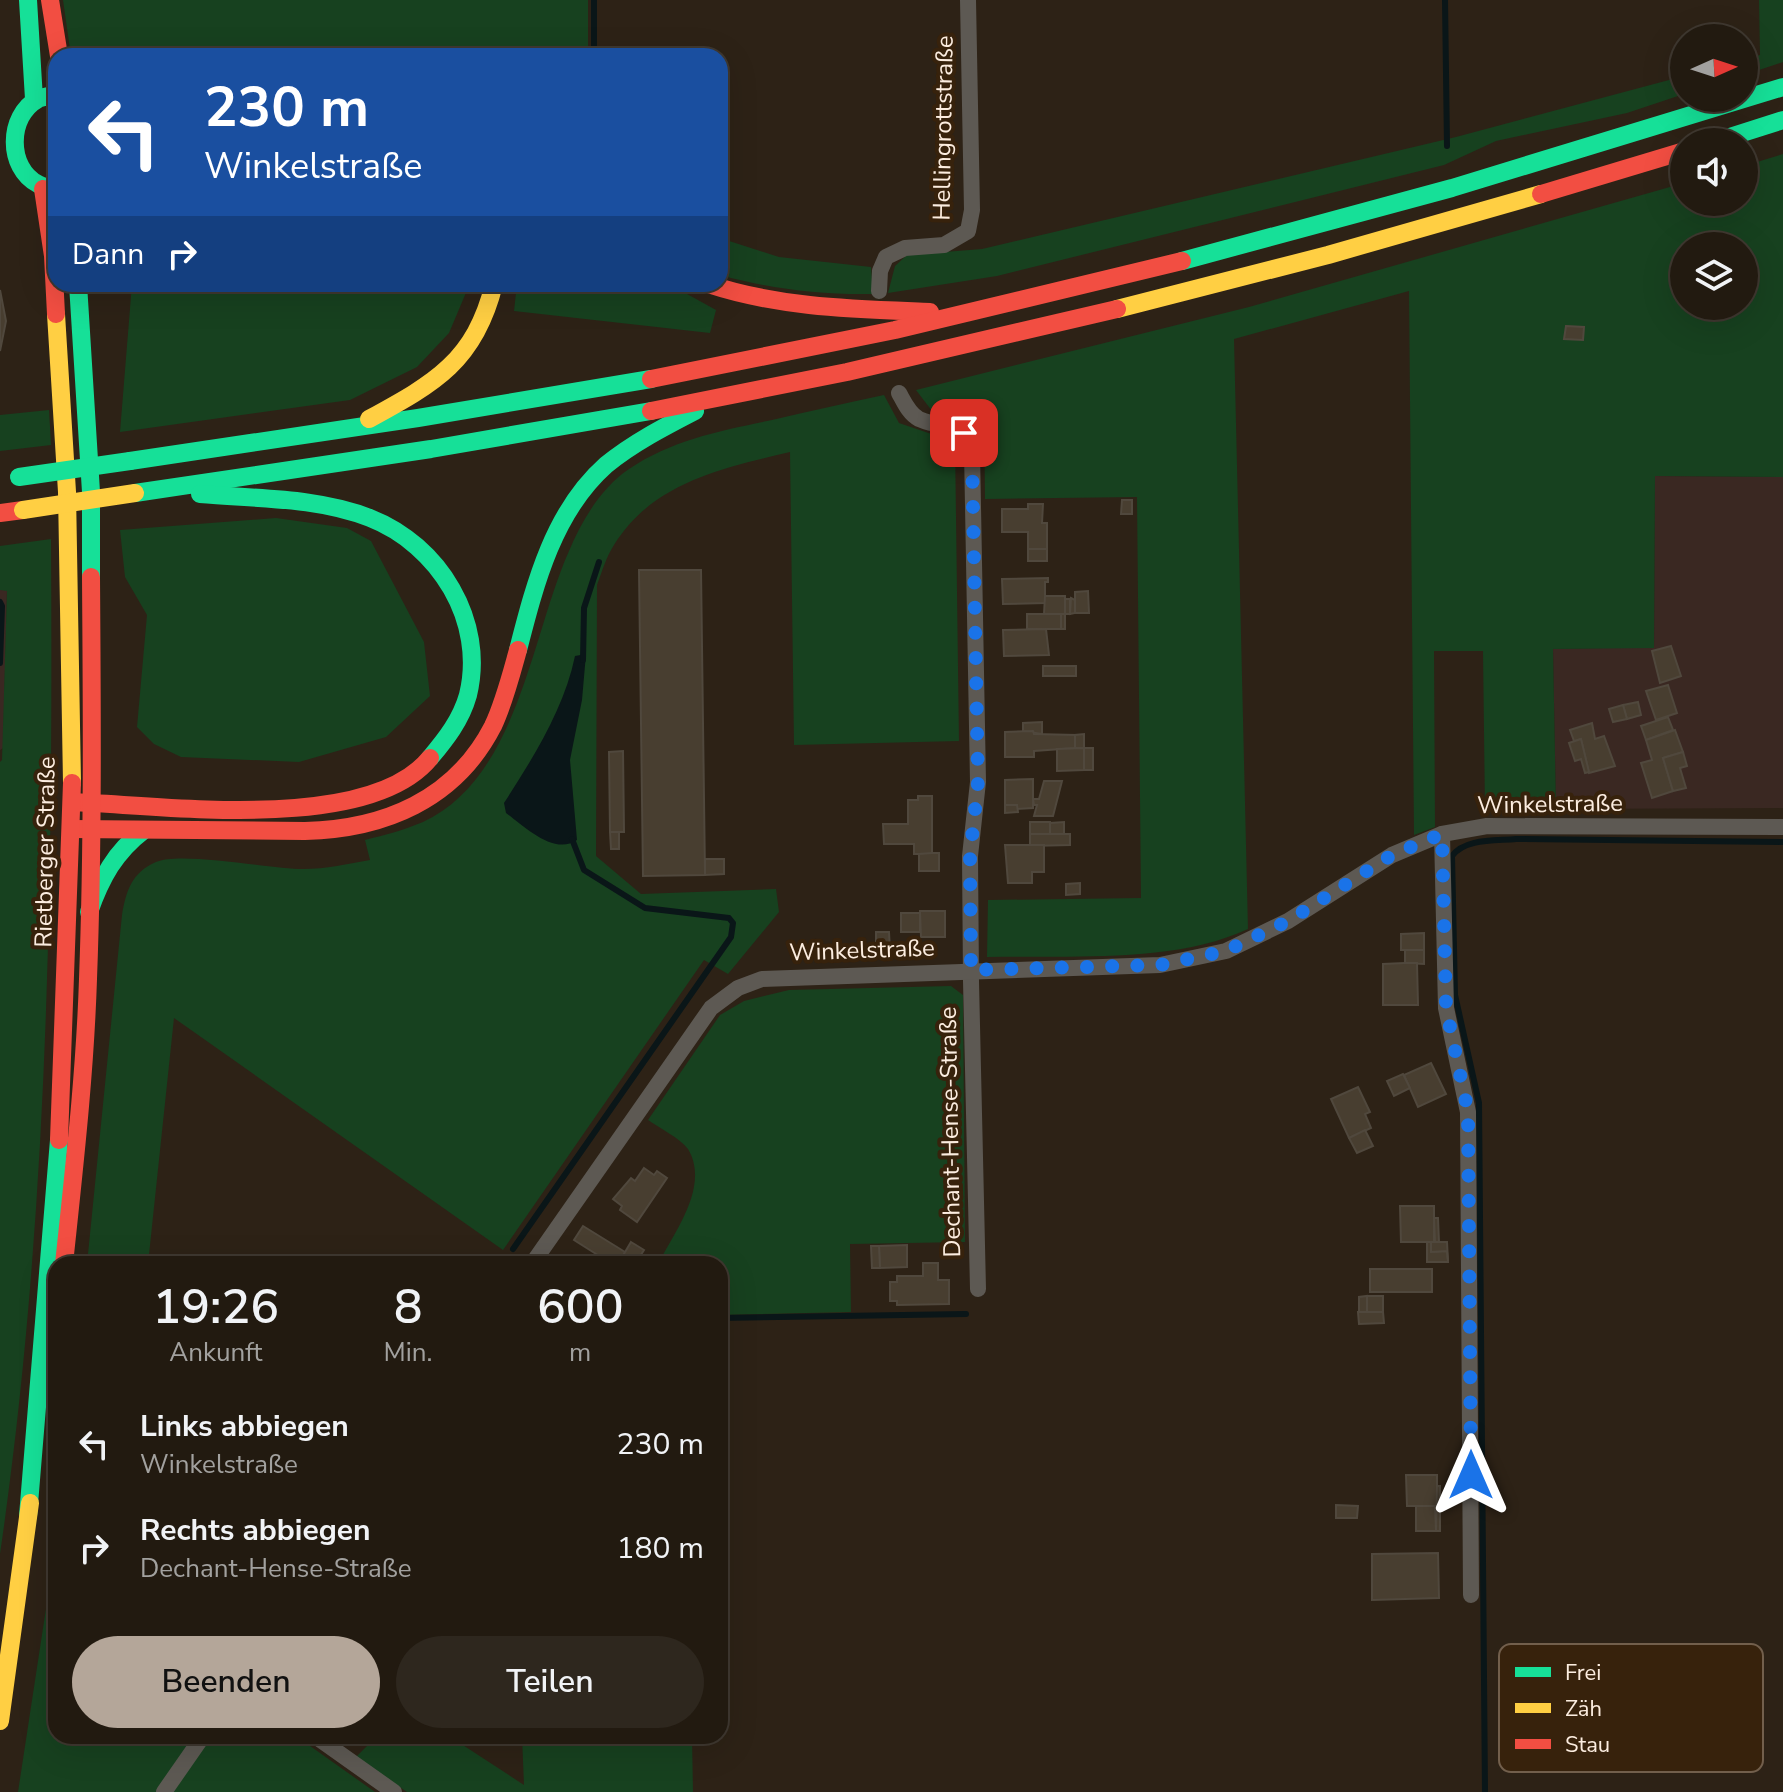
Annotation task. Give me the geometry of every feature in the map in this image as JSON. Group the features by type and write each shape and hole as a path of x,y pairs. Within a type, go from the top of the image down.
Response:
{"main road":[{"path":"28,0 34,99"},
{"path":"50,0 58,48"},
{"path":"0,480 351,429 718,366 971,313 1221,252 1396,205 1783,87"},
{"path":"48,96 24,105 5,127 5,159 29,183 48,189"},
{"path":"1758,128 1783,120"},
{"path":"0,513 386,456 721,398 978,343 1244,279 1429,228 1670,155"},
{"path":"728,290 761,300 830,308 971,313"},
{"name":"Rietberger Straße","path":"49,1256 61,1116 72,802 67,492 55,292"},
{"name":"Rietberger Straße","path":"65,1256 80,1118 92,829 91,492 78,292"},
{"path":"351,429 424,390 449,370 478,334 489,313 493,292"},
{"path":"71,829 329,830 361,826 394,816 437,795 462,773 491,732 503,704 543,563 566,514 582,491 599,472 630,447 721,398"},
{"path":"72,802 300,807 364,798 389,788 431,758 449,736 463,711 471,683 473,654 469,625 461,601 449,578 432,557 411,539 387,525 328,507 160,490"},
{"path":"89,912 109,862 144,830"},
{"name":"Rietberger Straße","path":"28,1516 48,1274"},
{"name":"Rietberger Straße","path":"0,1721 48,1377"}],"street":[{"name":"Hellingrottstraße","path":"879,291 880,271 886,257 905,248 944,245 968,231 972,210 968,0"},
{"name":"Dechant-Hense-Straße","path":"899,393 910,412 920,419 955,426 964,433 972,451 978,782 970,856 978,1289"},
{"name":"Winkelstraße","path":"538,1256 711,1008 738,988 762,979 1160,965 1226,951 1288,921 1392,855 1442,834 1487,826 1783,827"},
{"path":"1442,834 1446,1008 1468,1112 1471,1595"},
{"path":"164,1792 197,1744"},
{"path":"326,1744 394,1792"}],"shaded area":[{"path":"1655,476 1783,477 1783,808 1556,809 1553,649 1654,647"},
{"path":"0,590 7,590 3,748 0,750"},
{"path":"586,654 582,700 570,760 577,840 559,844 549,842 521,825 506,813 504,803 555,714 575,656"}],"green space":[{"path":"63,0 588,0 588,48 70,48"},
{"path":"1759,0 1783,0 1783,62 1758,70"},
{"path":"1670,80 1670,99 1627,113 1496,141 1444,165 997,276 888,293 895,266 907,255 982,249 1456,137"},
{"path":"1783,154 1783,477 1655,476 1654,648 1553,649 1556,809 1485,810 1483,651 1434,651 1435,827 1414,835 1409,291 1234,339 1248,929 1219,940 1154,953 987,957 988,900 1141,898 1137,497 985,499 984,404 932,411 916,390 1249,307 1670,187 1670,216 1758,216 1758,162"},
{"path":"728,241 779,257 871,267 873,294 796,290 728,277"},
{"path":"131,292 466,292 449,333 417,367 350,400 120,432"},
{"path":"516,292 683,292 716,310 710,333 514,311"},
{"path":"884,395 899,423 955,442 959,741 794,745 790,452 715,472 669,492 630,524 611,550 597,585 596,856 641,894 776,889 779,912 728,974 704,960 503,1250 174,1018 149,1256 88,1256 122,915 128,890 136,877 148,866 168,859 205,859 303,869 370,860 365,840 423,822 455,801 481,773 501,739 574,539 593,506 610,485 645,459 680,443"},
{"path":"49,410 51,445 0,451 0,415"},
{"path":"276,518 347,528 371,541 424,642 430,696 386,737 299,762 181,757 154,744 137,727 147,615 125,577 120,530"},
{"path":"51,539 51,793 45,1048 29,1301 0,1554 0,762 7,591 0,590 0,546"},
{"path":"951,986 963,995 965,1242 850,1244 851,1312 728,1315 728,1256 662,1256 688,1208 695,1178 694,1163 684,1145 648,1120 720,1015 744,1001 789,990"},
{"path":"48,1595 48,1744 307,1744 375,1792 18,1792"},
{"path":"369,1744 461,1744 524,1785 522,1744 692,1744 693,1792 407,1792 356,1757"}],"building":[{"path":"0,290 6,321 0,351"},
{"path":"1566,326 1584,327 1583,340 1564,339"},
{"path":"1122,500 1132,500 1132,514 1121,514"},
{"path":"1028,504 1043,504 1042,523 1047,523 1047,549 1028,549 1028,532 1002,532 1002,509 1028,509"},
{"path":"1028,549 1047,549 1047,561 1028,561"},
{"path":"639,570 701,570 705,875 643,876"},
{"path":"1048,578 1045,582 1045,603 1003,604 1002,579"},
{"path":"1088,591 1089,613 1075,613 1075,592"},
{"path":"1045,596 1065,596 1065,614 1044,614"},
{"path":"1071,598 1075,600 1075,613 1070,614"},
{"path":"1065,599 1070,599 1070,614 1065,614"},
{"path":"1027,614 1061,614 1061,629 1027,629"},
{"path":"1061,614 1065,614 1065,629 1061,629"},
{"path":"1046,629 1049,655 1004,656 1003,630"},
{"path":"1671,646 1681,676 1660,683 1652,651"},
{"path":"1043,666 1076,666 1076,676 1043,676"},
{"path":"1668,685 1677,713 1656,720 1646,691"},
{"path":"1638,702 1641,715 1627,719 1623,705"},
{"path":"1623,705 1627,719 1613,722 1609,709"},
{"path":"1668,717 1673,730 1646,740 1641,726"},
{"path":"1042,722 1042,734 1023,731 1023,723"},
{"path":"1592,723 1595,739 1604,736 1615,766 1589,773 1581,739 1574,741 1570,730"},
{"path":"1675,730 1683,752 1663,758 1673,791 1652,798 1641,763 1652,760 1646,740"},
{"path":"1033,731 1034,734 1076,735 1075,748 1034,751 1034,757 1005,757 1005,732"},
{"path":"1084,734 1084,748 1075,748 1075,735"},
{"path":"1581,739 1589,772 1585,773 1581,759 1575,761 1569,743"},
{"path":"1084,748 1084,770 1057,771 1057,749"},
{"path":"1084,748 1093,748 1093,770 1084,770"},
{"path":"623,751 624,832 610,832 609,752"},
{"path":"1683,752 1687,766 1680,768 1686,788 1673,791 1663,758"},
{"path":"1033,779 1033,808 1017,809 1017,805 1005,805 1005,780"},
{"path":"1044,781 1062,781 1053,816 1034,816 1037,805 1034,805 1033,799 1039,799"},
{"path":"918,796 932,796 932,854 914,854 914,844 884,844 883,824 908,824 908,800 918,800"},
{"path":"1005,805 1017,805 1018,812 1005,813"},
{"path":"1030,822 1050,822 1050,834 1030,834"},
{"path":"1064,822 1064,834 1050,834 1050,823"},
{"path":"610,832 619,832 619,849 611,849"},
{"path":"1030,834 1070,834 1070,845 1030,846"},
{"path":"1005,845 1044,845 1044,872 1032,872 1032,883 1008,883"},
{"path":"939,853 939,871 919,871 919,854"},
{"path":"705,859 724,859 724,874 705,875"},
{"path":"1080,883 1080,894 1066,895 1066,884"},
{"path":"920,911 945,911 945,937 921,937"},
{"path":"901,913 920,913 920,932 901,932"},
{"path":"876,932 889,932 890,951 876,951"},
{"path":"1424,933 1424,950 1401,950 1401,934"},
{"path":"1405,950 1424,950 1424,964 1405,963"},
{"path":"1417,963 1418,1005 1383,1005 1383,964"},
{"path":"1431,1063 1446,1094 1418,1107 1404,1075"},
{"path":"1403,1074 1410,1088 1394,1096 1387,1081"},
{"path":"1358,1087 1370,1112 1365,1114 1371,1128 1349,1138 1331,1099"},
{"path":"1365,1130 1373,1146 1357,1153 1349,1138"},
{"path":"644,1168 654,1175 657,1171 667,1178 637,1222 620,1210 622,1206 613,1199 631,1178 635,1181"},
{"path":"1400,1206 1434,1206 1434,1242 1401,1242"},
{"path":"1434,1218 1438,1218 1439,1242 1435,1242"},
{"path":"583,1226 625,1252 623,1256 599,1256 574,1240"},
{"path":"631,1242 644,1250 640,1256 623,1256"},
{"path":"1427,1242 1431,1242 1431,1252 1447,1251 1448,1262 1427,1262"},
{"path":"1431,1242 1447,1242 1448,1261 1447,1251 1431,1252"},
{"path":"907,1245 907,1267 880,1268 879,1246"},
{"path":"871,1246 879,1246 880,1268 872,1268"},
{"path":"923,1263 938,1263 938,1280 949,1280 949,1304 897,1305 897,1301 890,1301 890,1282 897,1282 897,1276 923,1276"},
{"path":"1370,1269 1432,1269 1432,1292 1370,1292"},
{"path":"1367,1296 1367,1312 1359,1312 1359,1297"},
{"path":"1367,1296 1383,1296 1383,1312 1367,1312"},
{"path":"1358,1312 1383,1312 1384,1323 1359,1324"},
{"path":"1406,1475 1437,1475 1437,1506 1407,1506"},
{"path":"1437,1486 1440,1486 1440,1531 1436,1531"},
{"path":"1336,1505 1358,1506 1357,1518 1336,1518"},
{"path":"1416,1506 1435,1506 1436,1531 1416,1531"},
{"path":"1438,1553 1439,1598 1372,1600 1372,1554"}],"waterway":[{"path":"594,0 594,48"},
{"path":"1445,0 1447,146"},
{"path":"583,660 584,608 599,562"},
{"path":"0,602 0,663"},
{"path":"513,1249 731,937 733,923 729,918 645,908 584,870 572,839"},
{"path":"1485,1792 1479,1103 1455,995 1452,856 1473,843 1516,839 1783,842"},
{"path":"728,1318 966,1314"}],"traffic: fast":[{"path":"28,0 34,99"},
{"path":"1182,261 1452,188 1783,87"},
{"path":"48,96 28,107 16,129 15,142 16,155 28,176 48,188"},
{"path":"1758,128 1783,120"},
{"path":"78,292 91,492 91,577"},
{"path":"130,461 651,379"},
{"path":"135,493 431,449 651,411"},
{"path":"518,650 548,550 572,504 616,457 695,411"},
{"path":"19,477 130,461"},
{"path":"200,494 286,500 350,511 395,530 436,566 452,589 463,614 470,640 472,667 468,695 461,713 430,758"},
{"path":"89,912 110,866 144,830"},
{"path":"49,1256 59,1140"},
{"path":"28,1516 48,1273"}],"traffic: slow":[{"path":"1117,309 1328,255 1541,194"},
{"path":"369,419 414,394 449,367 476,333 492,292"},
{"path":"56,314 67,492 72,783"},
{"path":"23,510 135,493"},
{"path":"0,1721 30,1503"}],"traffic: jam":[{"path":"50,0 58,48"},
{"path":"1541,194 1670,155"},
{"path":"43,189 48,222"},
{"path":"651,379 895,330 1182,261"},
{"path":"728,290 790,303 930,312"},
{"path":"55,292 56,314"},
{"path":"651,411 847,372 1117,309"},
{"path":"0,513 23,510"},
{"path":"65,1256 87,1015 91,577"},
{"path":"71,829 305,831 362,824 414,806 438,791 477,752 497,717 518,650"},
{"path":"72,802 262,810 313,806 361,797 401,782 430,758"},
{"path":"59,1140 72,783"}],"route":[{"path":"964,433 972,451 978,782 970,856 971,970 1160,965 1226,951 1288,921 1392,855 1442,834 1446,1008 1468,1112 1471,1475"}]}
